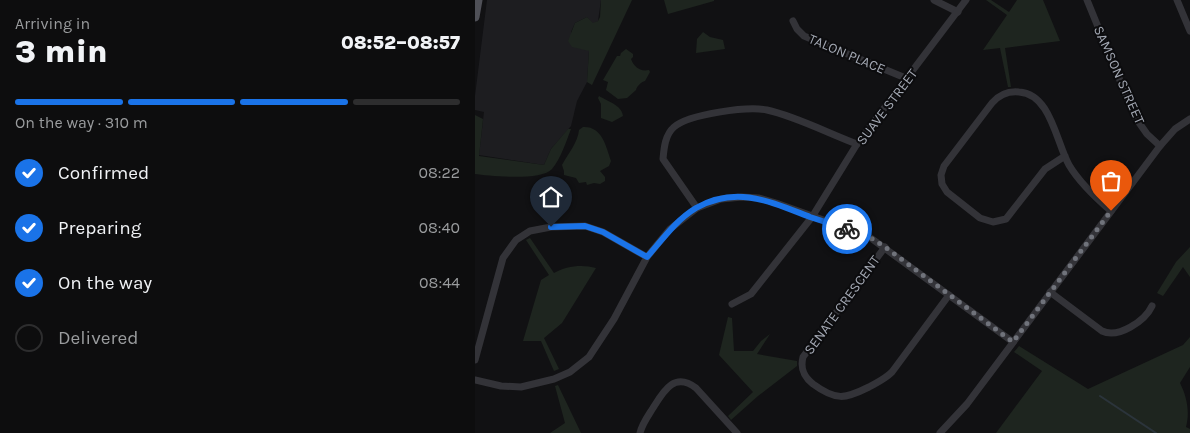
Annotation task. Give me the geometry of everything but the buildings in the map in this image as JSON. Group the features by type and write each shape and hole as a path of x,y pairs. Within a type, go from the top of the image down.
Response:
{"main road":[{"path":"475,17 478,0"}],"street":[{"path":"934,0 958,12"},
{"name":"SUAVE STREET","path":"731,304 751,294 812,217 857,144 966,0"},
{"name":"SAMSON STREET","path":"1087,0 1135,117 1147,134 1159,146"},
{"path":"1177,0 1190,31"},
{"name":"TALON PLACE","path":"793,21 797,29 804,36 908,79"},
{"path":"1065,156 1045,169 1009,215 997,222 988,222 979,218 947,192 941,180 944,166 992,103 999,96 1011,92 1026,93 1040,101 1047,112 1065,156 1075,174 1111,211"},
{"path":"697,208 663,159 665,141 669,133 674,127 688,119 739,109 764,110 780,114 857,144"},
{"path":"940,433 961,412 1159,146 1175,129 1190,119"},
{"path":"475,380 501,386 521,387 553,379 570,372 589,357 614,318 647,257 670,229 697,208 721,199 742,197 759,198 868,236 1013,342"},
{"path":"475,360 503,258 516,240 530,231 551,227 585,226 603,232 647,257"},
{"name":"SENATE CRESCENT","path":"885,247 803,357 801,365 804,376 825,393 838,397 847,397 885,378 892,372 949,295"},
{"path":"1050,292 1102,331 1109,333 1115,333 1138,323 1146,316 1152,306"},
{"path":"640,433 664,390 671,384 679,382 688,383 696,388 737,433"}],"shaded area":[{"path":"487,0 601,0 598,21 593,24 587,17 575,23 571,32 589,51 587,82 577,101 571,126 551,149 544,165 479,155 484,112 475,110 475,96"},
{"path":"601,0 632,0 592,85 587,82 589,51 572,47 568,41 575,23 587,17 593,23 598,21"},
{"path":"664,0 714,0 714,1 668,14"},
{"path":"986,0 991,0 1009,12 1017,0 1043,0 1060,41 1005,48 1011,87 1008,87 1000,48 983,50 1007,15"},
{"path":"703,32 710,37 723,40 725,49 696,53 697,39"},
{"path":"626,49 633,54 631,59 636,67 640,70 649,70 650,72 645,81 639,84 636,90 627,98 618,99 606,90 608,82 603,80 617,56 620,56"},
{"path":"599,96 617,106 623,116 612,122 601,118"},
{"path":"475,115 483,119 479,156 544,165 551,149 568,129 571,129 558,160 552,169 546,173 515,177 475,174"},
{"path":"583,127 599,133 605,143 611,161 609,166 600,171 605,177 605,181 600,184 587,185 586,182 579,183 576,178 564,175 562,165 575,143 579,130"},
{"path":"530,238 554,273 574,266 596,268 562,323 544,338 559,369 554,371 541,341 523,341 541,280 549,275 526,240"},
{"path":"1190,247 1190,277 1183,267 1163,296 1157,293 1176,262"},
{"path":"728,317 732,318 734,351 753,351 770,334 757,354 797,361 797,366 731,420 728,416 753,392 719,355"},
{"path":"1190,337 1190,367 1180,383 1188,410 1186,427 1190,429 1190,433 996,433 1042,371 1014,352 1019,346 1088,389 1183,345"},
{"path":"558,385 581,433 550,433 565,423 555,386"}],"waterway":[{"path":"1100,396 1156,433"}],"way so far":[{"path":"847,229 868,236 885,247 1013,342 1111,211"}],"route":[{"path":"551,227 585,226 603,232 647,257 670,229 697,208 721,199 742,197 759,198 776,203 847,229"}]}
